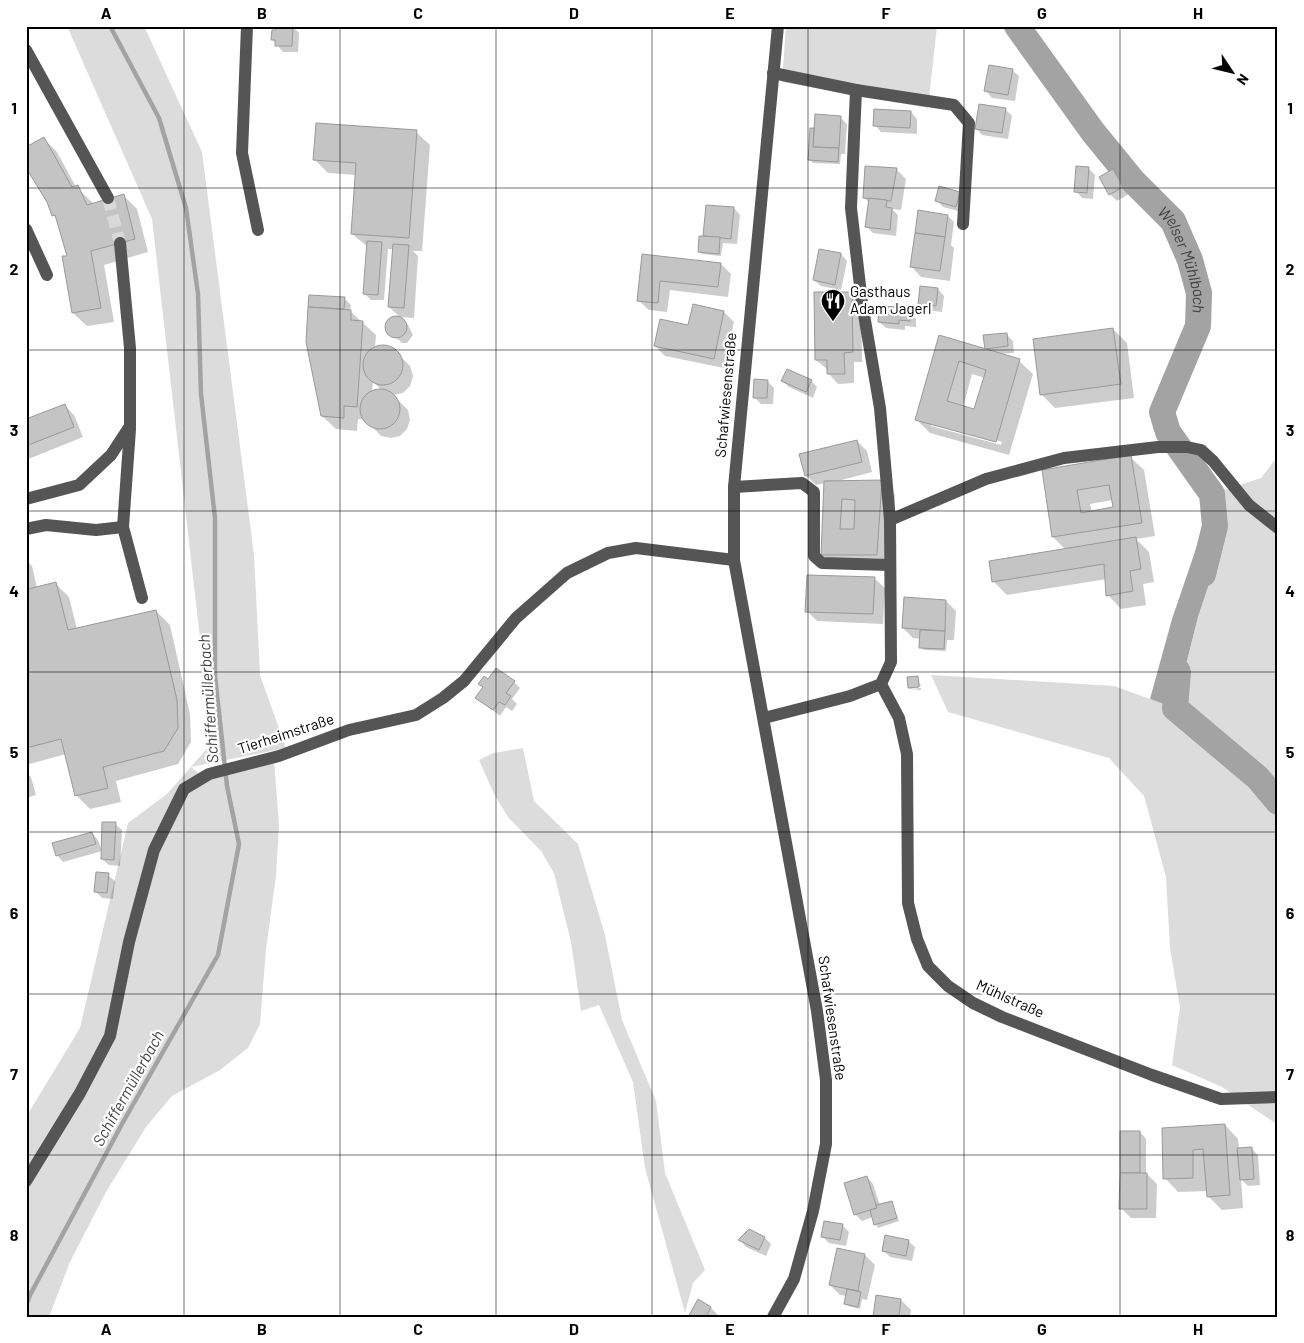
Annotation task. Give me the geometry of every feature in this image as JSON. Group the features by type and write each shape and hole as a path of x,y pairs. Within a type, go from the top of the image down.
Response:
{"street":[{"path":"247,26 242,153 258,230"},
{"name":"Schafwiesenstraße","path":"773,1317 794,1279 813,1211 826,1144 826,1080 817,1011 734,560 734,487 778,26"},
{"path":"26,50 108,198"},
{"path":"773,73 856,90 954,105 969,123 963,224"},
{"path":"764,718 850,696 881,684 891,662 890,520 880,408 862,303 852,208 856,90"},
{"path":"26,229 47,275"},
{"path":"120,243 130,348 130,426 123,527 142,598"},
{"path":"26,499 79,485 112,455 130,426"},
{"path":"890,520 986,479 1047,462 1064,458 1158,447 1188,447 1200,450 1213,461 1249,505 1278,528"},
{"path":"734,487 802,483 814,492 814,556 822,564 890,565"},
{"path":"26,529 46,525 96,530 123,527"},
{"name":"Tierheimstraße","path":"26,1181 80,1093 110,1036 129,942 154,850 184,789 209,774 279,756 349,730 416,715 444,698 464,681 516,618 567,574 608,553 636,548 734,560"},
{"name":"Mühlstraße","path":"881,684 899,718 907,754 908,904 917,938 928,966 948,986 973,1003 1002,1017 1152,1075 1221,1099 1278,1097"}],"shaded area":[{"path":"67,26 144,26 202,152 254,555 260,675 286,748 191,767 205,778 274,760 279,825 276,876 266,949 260,1024 248,1048 220,1070 172,1096 146,1127 106,1192 70,1262 49,1317 26,1317 26,1117 80,1028 128,823 167,794 212,743 152,219"},
{"path":"786,26 937,26 928,108 782,82"},
{"path":"1278,456 1278,1125 1222,1087 1172,1065 1180,1007 1170,948 1166,877 1144,796 1109,758 948,712 931,675 1114,686 1175,708 1198,617 1223,542 1212,494 1261,478"},
{"path":"1200,537 1223,542 1198,617 1175,708 1150,699 1172,619"},
{"path":"523,748 534,801 578,844 605,935 622,1020 656,1101 665,1173 705,1270 693,1283 685,1313 645,1168 633,1082 599,1005 581,1011 571,942 554,873 541,851 508,817 494,794 479,760 493,753"}],"building":[{"path":"276,26 293,26 292,46 275,46 275,40 271,40 272,30 276,30"},
{"path":"989,65 1013,69 1008,95 984,91"},
{"path":"979,104 1006,108 1002,133 975,129"},
{"path":"874,109 911,111 910,128 873,126"},
{"path":"815,114 841,116 839,148 813,147"},
{"path":"316,123 417,130 409,238 351,234 356,163 313,160"},
{"path":"810,128 814,128 813,147 839,148 838,162 808,160"},
{"path":"44,137 72,187 78,185 87,205 124,194 135,239 91,251 101,308 72,313 62,256 67,256 55,215 52,216 47,202 26,168 26,147"},
{"path":"865,166 897,168 891,201 863,198"},
{"path":"1076,166 1089,167 1087,193 1074,192"},
{"path":"1113,169 1123,187 1109,195 1099,177"},
{"path":"939,186 960,192 956,207 935,201"},
{"path":"869,198 887,200 886,207 892,208 890,230 865,227"},
{"path":"706,205 734,207 731,239 703,236"},
{"path":"918,210 948,215 945,237 915,233"},
{"path":"915,233 945,237 940,271 910,267"},
{"path":"699,236 720,237 719,254 698,252"},
{"path":"367,241 382,242 378,295 363,294"},
{"path":"393,244 409,245 404,308 388,307"},
{"path":"819,249 841,253 835,285 813,280"},
{"path":"642,254 721,263 718,287 660,281 658,303 637,301"},
{"path":"920,286 938,288 936,306 918,304"},
{"name":"Gasthaus Adam Jagerl","path":"814,292 852,292 853,352 844,353 845,374 827,374 827,360 815,360"},
{"path":"309,295 345,297 344,309 308,307"},
{"path":"693,304 724,311 714,359 654,346 660,319 688,325"},
{"path":"879,306 900,307 900,311 910,312 910,321 899,320 899,324 878,322"},
{"path":"308,307 351,310 351,320 363,321 357,407 344,406 344,418 321,416 306,342"},
{"path":"396,316 406,323 407,327 400,337 396,338 386,331 385,327 392,317"},
{"path":"1113,328 1121,384 1040,395 1033,339"},
{"path":"1007,333 1008,346 985,349 983,335"},
{"path":"939,335 1020,359 996,442 915,420","holes":["959,361 986,370 974,409 947,401"]},
{"path":"379,345 387,345 394,348 400,354 403,365 400,376 394,382 387,385 379,385 372,382 366,376 363,369 363,361 366,354 372,348"},
{"path":"787,369 812,380 806,392 781,381"},
{"path":"754,379 768,380 767,398 753,398"},
{"path":"376,389 384,389 391,392 397,398 400,409 397,420 391,426 384,429 376,429 369,426 363,420 360,413 360,405 363,398 369,392"},
{"path":"65,404 74,427 26,446 26,419"},
{"path":"857,440 862,462 805,476 799,454"},
{"path":"1131,455 1142,523 1052,537 1042,470","holes":["1109,485 1113,507 1081,513 1077,490"]},
{"path":"882,480 877,555 821,555 824,481","holes":["842,499 855,500 854,529 840,529"]},
{"path":"1136,537 1141,569 1130,571 1133,591 1106,596 1104,564 992,582 989,561"},
{"path":"807,575 875,577 873,614 805,612"},
{"path":"26,582 28,589 56,582 68,630 156,610 177,700 178,728 164,751 103,767 108,788 75,796 61,739 26,748"},
{"path":"904,597 946,600 945,631 902,628"},
{"path":"920,630 945,631 944,649 919,648"},
{"path":"496,668 515,681 506,693 511,696 505,705 499,702 493,710 475,698 483,687 478,684 484,676 488,679"},
{"path":"918,676 919,687 908,688 907,677"},
{"path":"102,822 116,822 114,860 101,859"},
{"path":"92,832 96,844 56,856 52,843"},
{"path":"96,872 109,873 107,893 94,892"},
{"path":"1225,1124 1230,1195 1207,1197 1203,1149 1193,1150 1193,1178 1163,1179 1162,1128"},
{"path":"1120,1131 1140,1131 1140,1173 1120,1173"},
{"path":"1252,1147 1254,1179 1240,1180 1237,1148"},
{"path":"1120,1173 1147,1173 1147,1209 1119,1209"},
{"path":"867,1176 877,1208 854,1215 844,1183"},
{"path":"892,1201 897,1218 874,1225 870,1210 877,1208 876,1205"},
{"path":"824,1221 843,1224 840,1240 821,1237"},
{"path":"749,1229 765,1237 759,1250 738,1240"},
{"path":"885,1235 909,1240 906,1256 882,1251"},
{"path":"837,1248 865,1254 858,1291 829,1285"},
{"path":"847,1289 861,1292 858,1307 844,1304"},
{"path":"876,1295 901,1299 899,1317 873,1317"},
{"path":"698,1299 711,1307 706,1317 688,1317"}],"waterway":[{"name":"Schiffermüllerbach","path":"26,1306 30,1295 122,1124 218,955 239,844 227,786 215,676 215,518 201,394 198,294 186,208 159,118 110,26"},
{"name":"Welser Mühlbach","path":"1017,26 1093,132 1133,181 1173,221 1190,260 1199,293 1198,326 1162,412 1168,432 1212,494 1215,526 1203,574"},
{"name":"Welser Mühlbach","path":"1178,672 1175,708 1258,778 1278,802"}],"tunnel":[{"path":"108,198 120,243"}],"place":[{"name":"Gasthaus Adam Jagerl","path":"833,322"}]}
